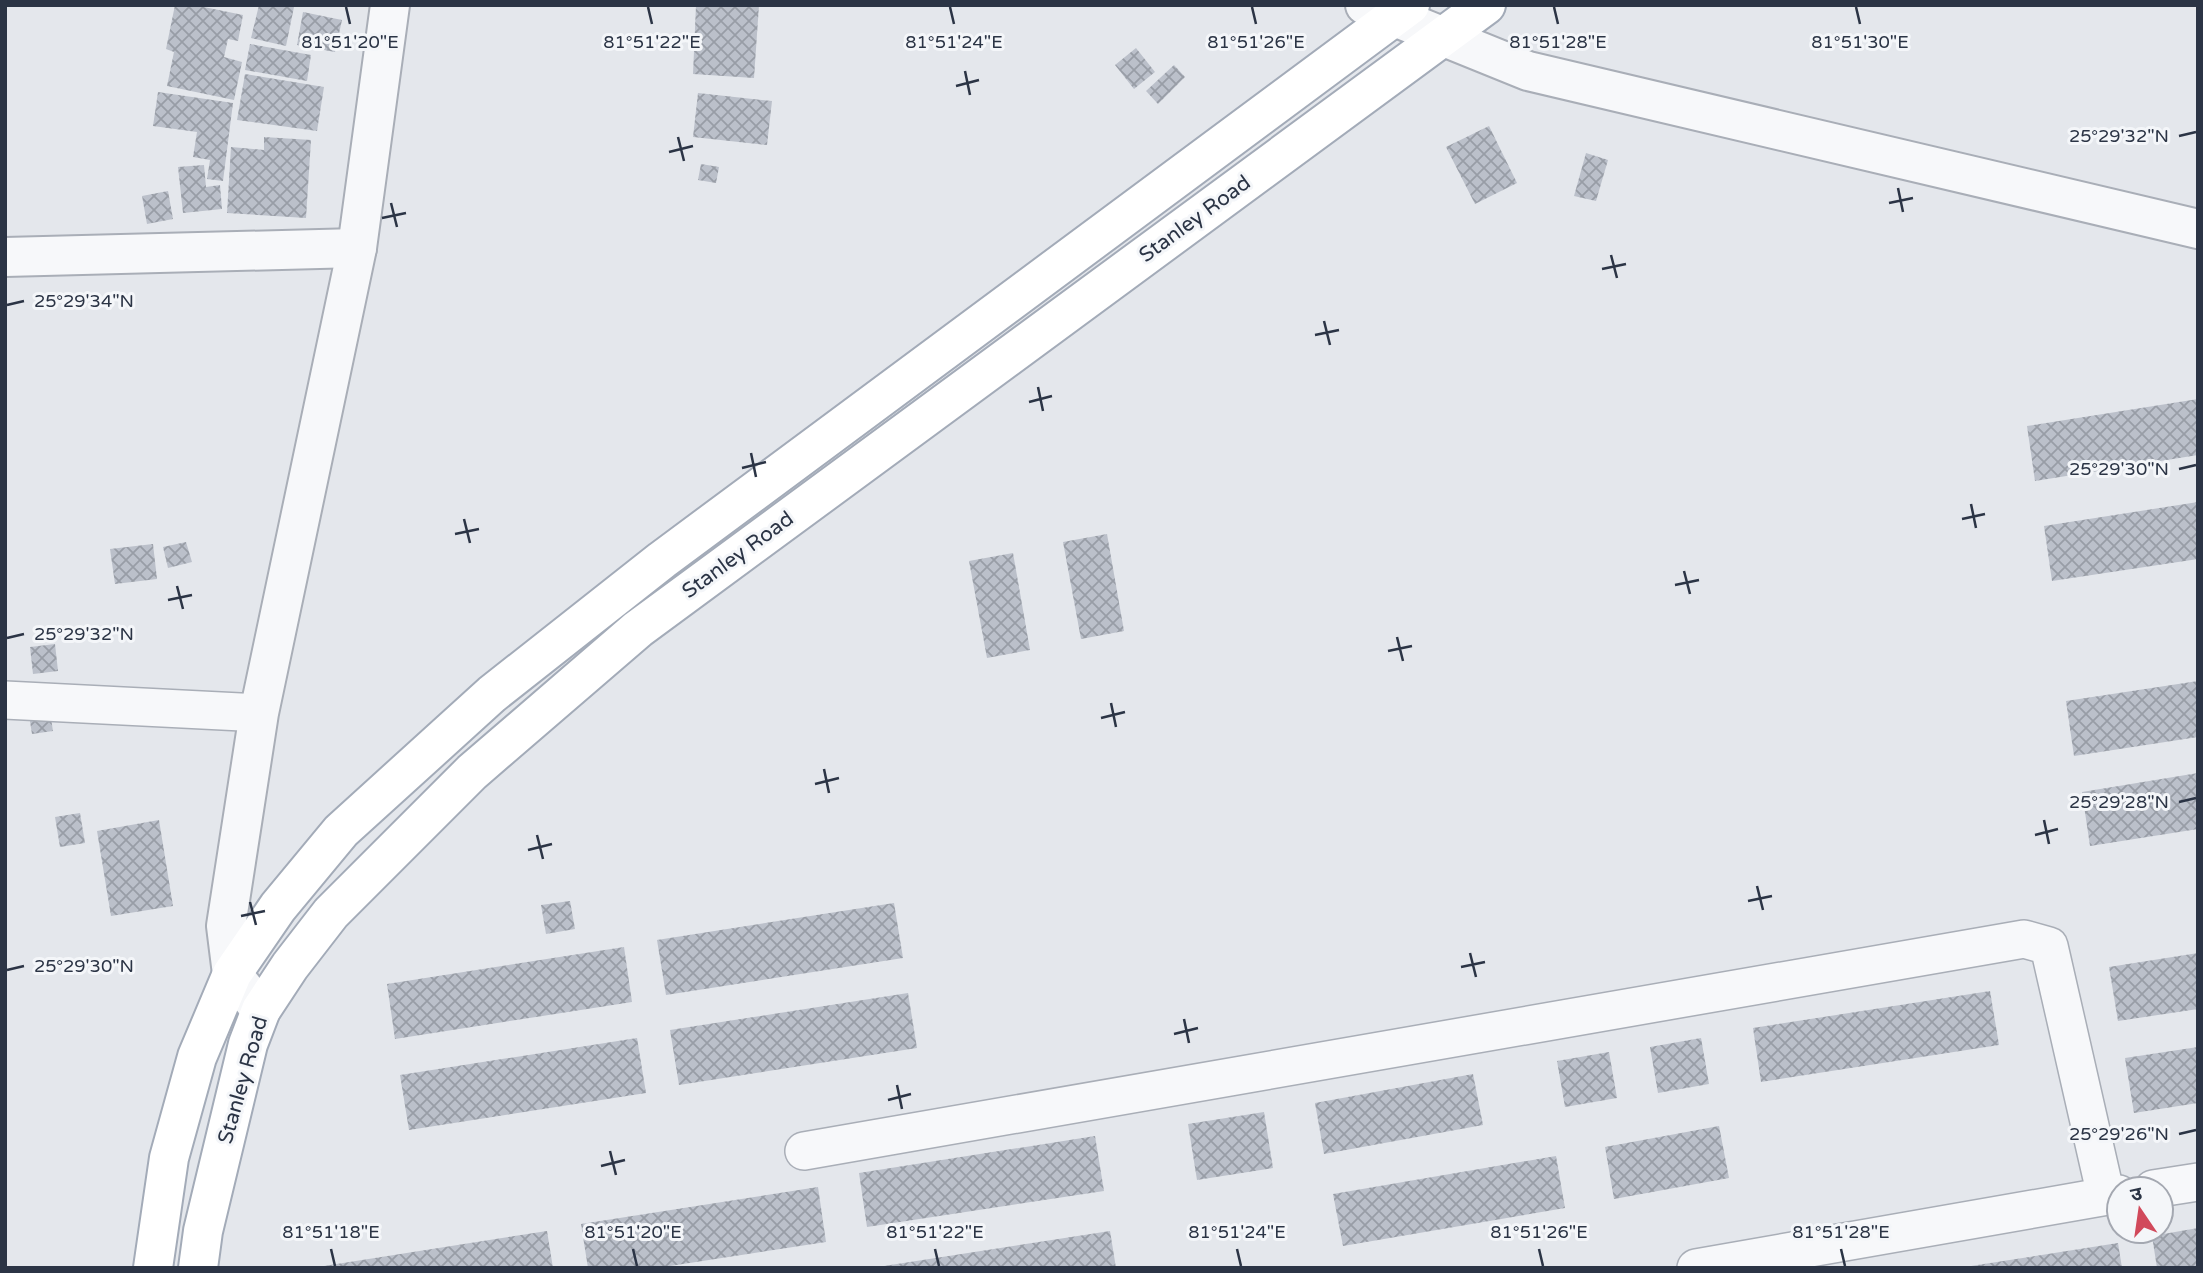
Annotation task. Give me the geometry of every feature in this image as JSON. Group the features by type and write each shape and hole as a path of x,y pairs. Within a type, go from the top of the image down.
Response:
{"main road":[{"name":"Stanley Road","path":"198,1268 203,1231 245,1057 261,1010 290,966 341,903 472,772 638,629 1486,5"},
{"name":"Stanley Road","path":"153,1268 169,1158 197,1057 232,974 278,907 341,831 492,694 684,543 1389,9"}],"street":[{"path":"261,1010 232,974 226,926 259,713 357,248 390,5"},
{"path":"1389,9 1441,38 1528,71 2198,229"},
{"path":"5,257 357,248"},
{"path":"5,700 259,713"},
{"path":"804,1152 2024,939 2049,946 2108,1175"},
{"path":"2175,1186 2198,1182"},
{"path":"1696,1268 2105,1196"}],"building":[{"path":"175,5 194,5 243,15 238,41 228,39 224,57 242,62 234,100 167,86 174,52 166,49"},
{"path":"259,5 294,7 286,46 251,38"},
{"path":"696,5 759,5 754,78 693,74"},
{"path":"303,12 342,20 335,52 297,45"},
{"path":"250,44 311,55 307,81 245,70"},
{"path":"1136,48 1155,72 1134,89 1115,65"},
{"path":"1174,65 1185,77 1158,104 1146,91"},
{"path":"245,74 324,87 317,131 237,120"},
{"path":"158,92 233,103 223,181 207,179 210,160 193,157 197,132 153,126"},
{"path":"698,93 772,101 767,145 693,137"},
{"path":"1489,126 1517,183 1475,204 1446,147"},
{"path":"264,137 311,140 306,218 227,213 231,147 264,150"},
{"path":"1586,153 1608,160 1596,201 1574,196"},
{"path":"701,164 719,167 716,183 698,180"},
{"path":"204,165 206,187 220,185 222,209 183,213 178,167"},
{"path":"168,191 173,219 147,224 142,196"},
{"path":"2198,399 2198,455 2035,481 2027,426"},
{"path":"2198,502 2198,559 2052,581 2044,526"},
{"path":"1107,534 1124,631 1081,639 1063,542"},
{"path":"186,542 192,562 168,568 163,547"},
{"path":"153,544 157,579 115,584 110,549"},
{"path":"1013,553 1030,650 987,658 969,561"},
{"path":"55,644 58,671 33,674 30,647"},
{"path":"2198,681 2198,737 2074,756 2066,701"},
{"path":"50,712 53,731 32,734 29,715"},
{"path":"2198,773 2198,829 2090,846 2082,792"},
{"path":"80,813 85,843 60,847 55,817"},
{"path":"159,820 173,906 111,916 97,831"},
{"path":"570,901 575,929 546,934 541,905"},
{"path":"894,903 903,958 666,995 657,940"},
{"path":"624,947 632,1002 395,1039 387,984"},
{"path":"2198,953 2198,1009 2118,1021 2109,967"},
{"path":"1990,991 1999,1045 1761,1082 1753,1028"},
{"path":"908,993 917,1048 679,1085 670,1030"},
{"path":"637,1038 646,1093 409,1130 400,1075"},
{"path":"1701,1038 1709,1084 1658,1093 1650,1047"},
{"path":"2198,1047 2198,1103 2134,1113 2125,1058"},
{"path":"1609,1052 1617,1098 1565,1107 1557,1061"},
{"path":"1473,1074 1483,1125 1324,1154 1315,1103"},
{"path":"1264,1112 1273,1168 1197,1180 1188,1124"},
{"path":"1719,1126 1729,1178 1614,1199 1605,1147"},
{"path":"1095,1136 1104,1191 867,1227 859,1173"},
{"path":"1556,1156 1565,1208 1343,1246 1333,1194"},
{"path":"818,1187 826,1242 657,1268 588,1268 581,1224"},
{"path":"2198,1228 2198,1268 2157,1268 2153,1245 2175,1245 2175,1232"},
{"path":"547,1231 553,1268 324,1268 324,1266"},
{"path":"1110,1231 1116,1268 884,1268 884,1266"},
{"path":"2118,1245 2122,1268 1971,1268"}]}
